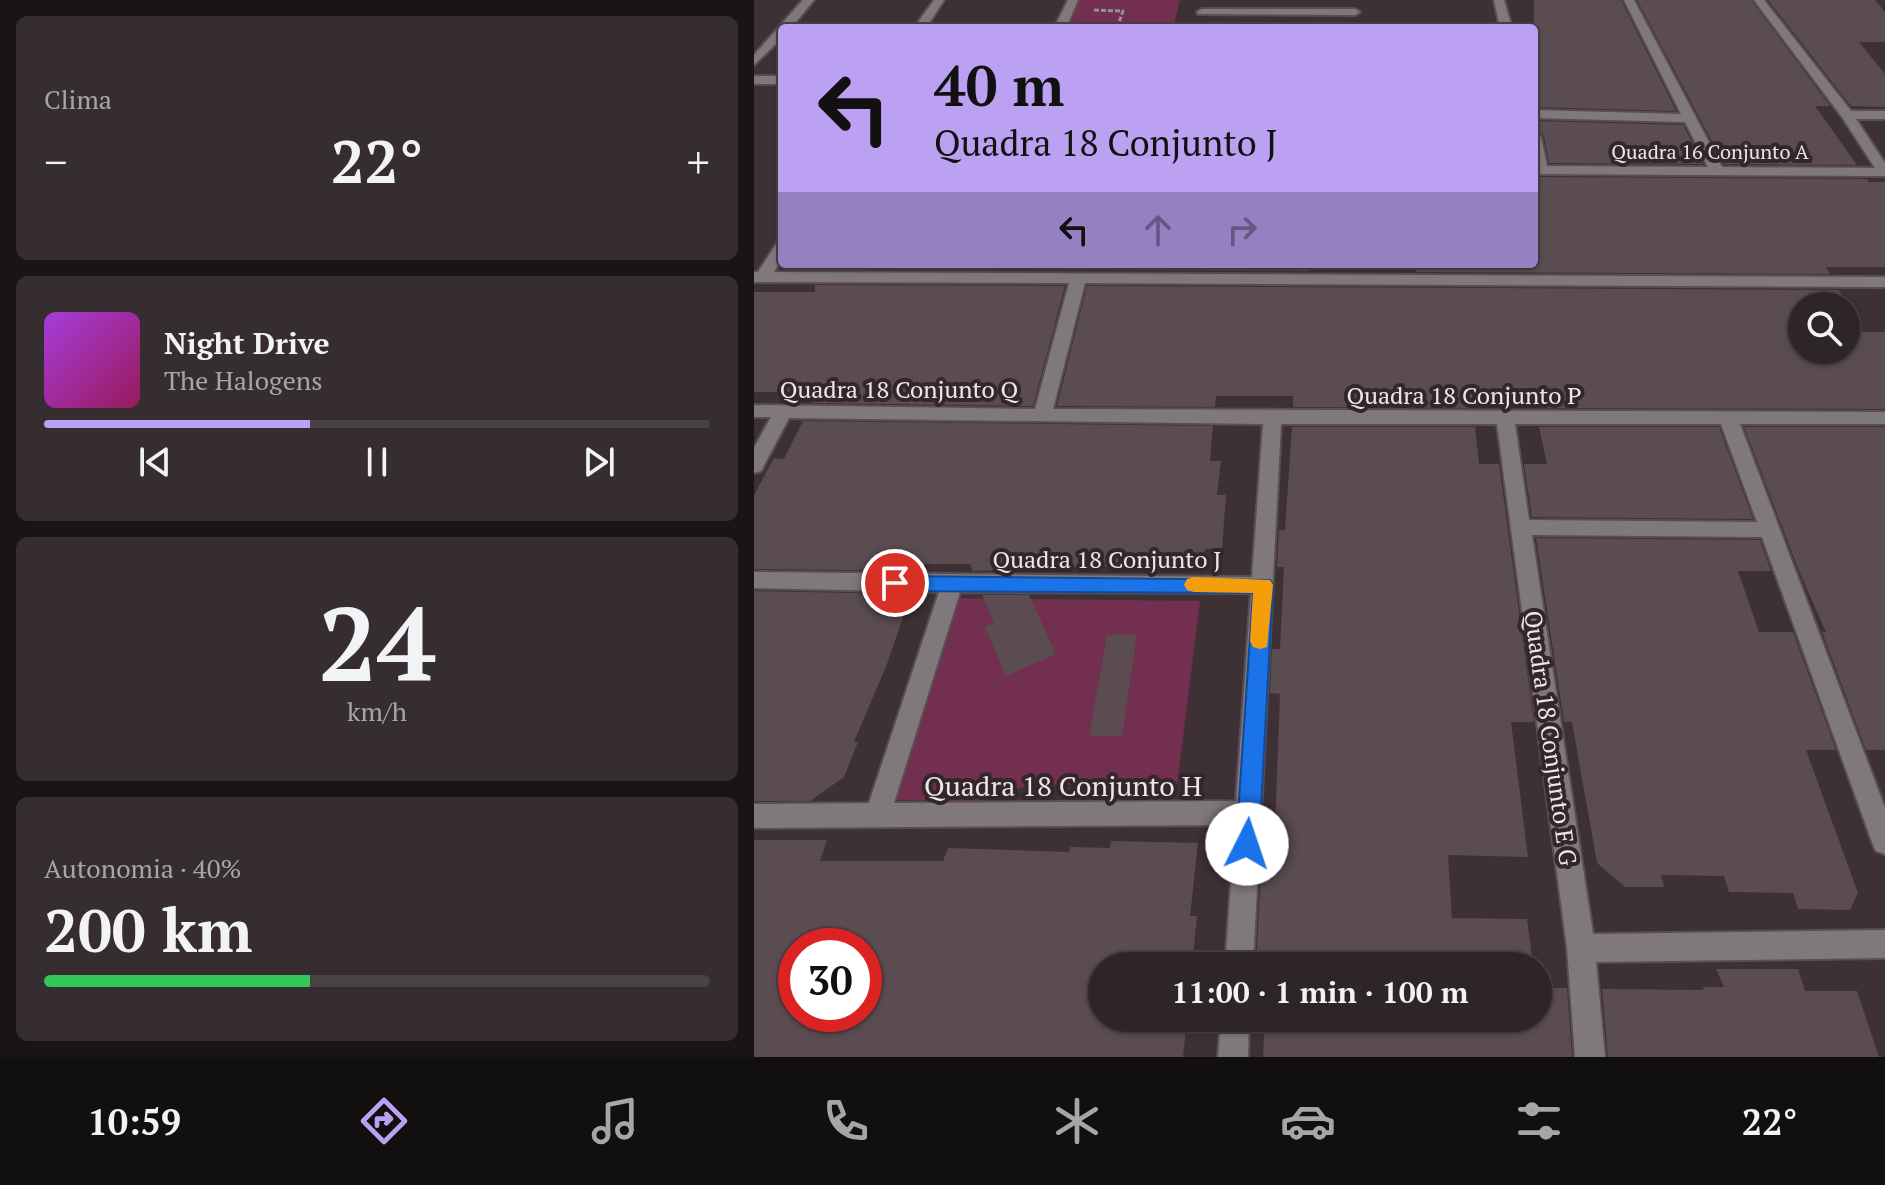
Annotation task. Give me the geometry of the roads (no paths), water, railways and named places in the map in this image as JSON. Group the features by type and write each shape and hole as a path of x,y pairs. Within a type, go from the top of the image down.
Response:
{"street":[{"path":"788,24 809,0"},
{"path":"923,24 939,0"},
{"path":"1499,0 1505,24"},
{"path":"1629,0 1717,171"},
{"path":"1759,0 1847,115 1885,172"},
{"path":"1062,24 1071,5"},
{"path":"1202,6 1354,6"},
{"path":"754,62 778,36"},
{"path":"754,43 772,43"},
{"path":"754,80 778,80"},
{"path":"1538,114 1690,118"},
{"path":"1847,115 1885,115"},
{"name":"Quadra 16 Conjunto A","path":"1538,170 1885,172"},
{"path":"759,277 778,251"},
{"path":"759,277 1045,271 1078,279 1378,272 1883,285"},
{"path":"1043,414 1078,279"},
{"name":"Quadra 18 Conjunto Q","path":"754,411 1043,414"},
{"path":"754,466 783,411"},
{"name":"Quadra 18 Conjunto P","path":"1043,414 1272,418 1885,418"},
{"path":"1240,952 1272,418"},
{"name":"Quadra 18 Conjunto E G","path":"1505,418 1581,948 1590,1057"},
{"path":"1729,420 1885,842"},
{"path":"1522,527 1768,530"},
{"name":"Quadra 18 Conjunto J","path":"754,580 1263,585"},
{"path":"877,816 952,584"},
{"name":"Quadra 18 Conjunto H","path":"754,816 1249,813"},
{"path":"1581,948 1885,944"},
{"path":"1233,1057 1234,1032"}]}
